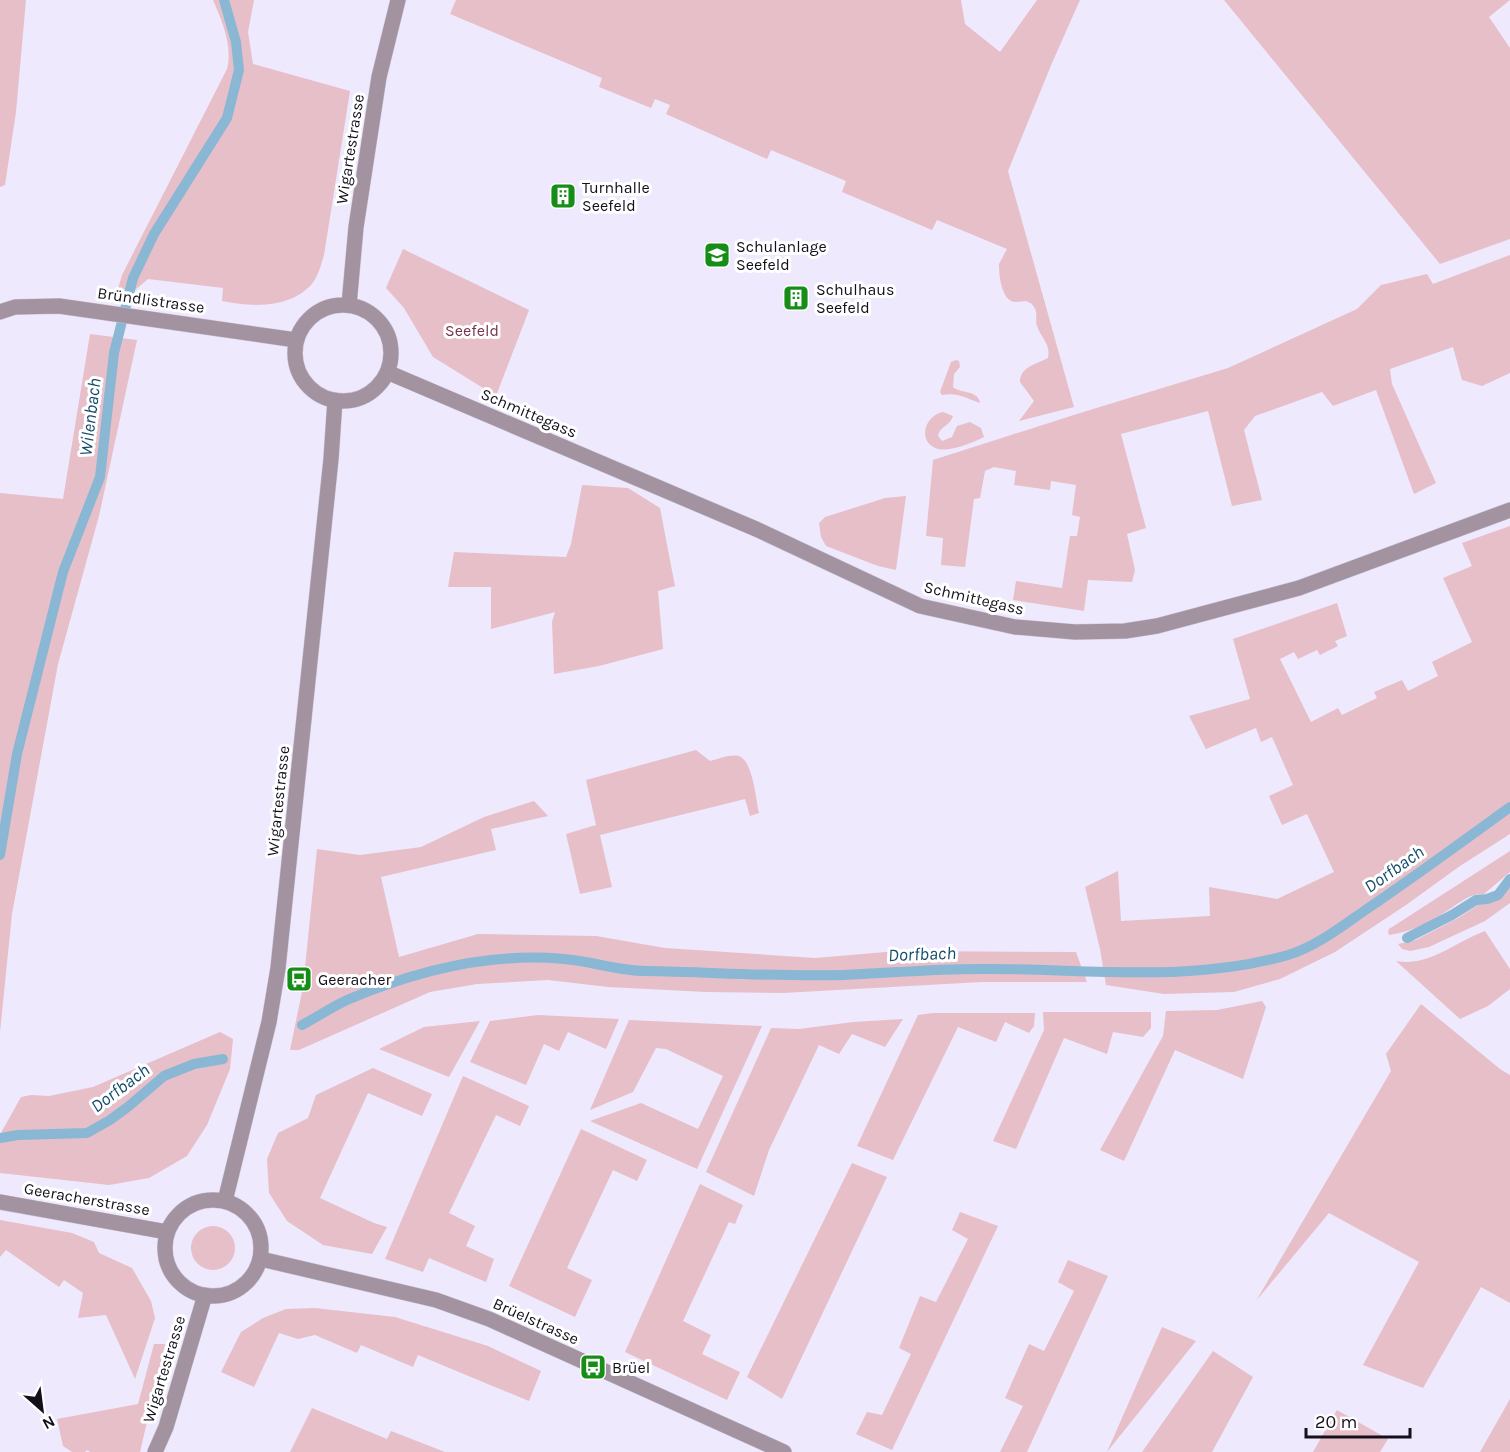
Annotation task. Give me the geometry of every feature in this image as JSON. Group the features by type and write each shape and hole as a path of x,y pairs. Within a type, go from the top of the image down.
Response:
{"street":[{"name":"Wigartestrasse","path":"349,305 356,227 379,77 398,0"},
{"path":"335,305 349,305 363,309 376,317 385,329 390,342 391,357 387,372 379,385 366,395 351,400 335,400 322,397 302,379 297,367 296,340 306,322 322,309 335,305"},
{"name":"Bründlistrasse","path":"0,312 15,307 59,306 296,340"},
{"name":"Schmittegass","path":"387,372 756,529 920,606 1015,627 1076,632 1125,631 1157,626 1299,588 1510,510"},
{"name":"Wigartestrasse","path":"225,1201 269,1022 278,968 331,459 335,400"},
{"path":"210,1199 225,1201 238,1206 250,1216 258,1229 262,1243 261,1259 255,1272 246,1283 227,1293 205,1295 190,1290 172,1272 165,1249 168,1232 174,1220 184,1209 210,1199"},
{"name":"Geeracherstrasse","path":"0,1202 168,1232"},
{"name":"Brüelstrasse","path":"261,1259 436,1300 478,1315 784,1452"},
{"name":"Wigartestrasse","path":"155,1452 166,1427 205,1295"}],"green space":[{"path":"0,0 26,0 16,112 5,185 0,187"},
{"path":"213,0 254,0 248,32 253,64 350,91 324,255 316,278 311,285 302,293 281,302 257,305 233,303 222,301 223,288 148,279 135,290 118,289 122,275 227,69 228,43"},
{"path":"456,0 961,0 965,24 1000,52 1037,0 1080,0 1008,171 1074,407 1019,421 1034,401 1020,382 1021,377 1026,369 1048,358 1049,353 1037,326 1036,311 1031,303 1011,301 1004,293 999,264 1007,249 937,220 932,230 842,192 846,181 771,150 767,159 666,114 670,105 655,99 651,108 599,87 602,78 450,14"},
{"path":"1224,0 1510,0 1489,17 1510,48 1510,239 1440,264"},
{"name":"Seefeld","path":"403,249 529,310 496,396 433,357 404,308 386,288"},
{"path":"1510,255 1510,373 1482,386 1462,380 1453,347 1390,369 1392,384 1436,483 1414,494 1376,390 1333,406 1322,392 1255,416 1244,430 1262,500 1232,506 1208,411 1121,434 1146,528 1127,534 1135,570 1132,582 1088,580 1084,611 1013,600 1016,581 1062,588 1070,536 1077,536 1080,517 1072,515 1076,485 1051,481 1050,490 1014,485 1016,471 994,467 985,471 980,498 974,499 965,567 941,565 943,538 926,536 933,460 1228,368 1357,309 1381,285 1427,274 1433,284"},
{"path":"90,334 137,340 99,516 58,664 12,914 0,1032 0,493 63,499"},
{"path":"959,361 960,367 954,374 953,387 973,394 980,403 957,395 942,395 940,392 951,362"},
{"path":"943,412 953,416 939,433 938,436 942,441 952,437 957,426 970,422 981,428 984,437 955,448 943,450 931,446 925,435 928,423 937,414"},
{"path":"582,485 628,488 660,508 675,586 658,591 663,649 599,666 554,674 552,622 555,612 491,629 491,587 448,587 454,552 566,557 571,544"},
{"path":"906,496 896,570 878,566 826,546 821,537 819,523 825,517 885,498"},
{"path":"1510,526 1510,834 1335,952 1280,979 1234,992 1164,994 1106,985 1085,887 1118,871 1121,921 1210,916 1209,887 1277,899 1334,872 1307,814 1282,825 1269,796 1293,785 1272,737 1261,742 1256,728 1206,749 1189,716 1250,699 1233,639 1337,603 1347,636 1335,641 1338,646 1320,655 1317,650 1298,659 1294,652 1280,659 1311,722 1338,708 1342,715 1377,698 1374,692 1402,680 1408,691 1438,676 1432,662 1472,642 1443,578 1472,566 1462,543"},
{"path":"696,750 710,761 732,756 744,759 751,773 759,813 750,816 745,799 600,835 612,887 580,894 566,834 596,825 586,780"},
{"path":"534,801 548,816 491,829 496,850 381,877 399,957 478,934 596,936 665,948 815,958 898,951 1076,952 1087,982 982,982 783,993 608,987 548,980 477,984 430,992 299,1050 290,1050 303,987 317,849 360,855 421,847 484,817"},
{"path":"1510,851 1510,872 1484,894 1467,898 1417,928 1389,935 1389,929"},
{"path":"1510,887 1510,903 1485,921 1429,947 1410,951 1402,949 1398,944 1416,940 1481,903 1496,900"},
{"path":"1485,931 1510,969 1510,989 1488,1006 1460,1019 1396,961 1408,962 1431,957"},
{"path":"1262,1001 1266,1007 1243,1079 1175,1050 1124,1161 1100,1150 1163,1036 1166,1011 1217,1010"},
{"path":"1421,1004 1510,1075 1510,1303 1481,1287 1423,1388 1363,1365 1419,1262 1329,1213 1256,1301 1391,1071 1386,1054"},
{"path":"1043,1012 1151,1012 1151,1028 1143,1037 1113,1032 1107,1054 1064,1038 1016,1149 993,1141 1044,1030"},
{"path":"1035,1013 1034,1026 1029,1033 1005,1022 996,1042 958,1027 893,1160 857,1146 918,1015"},
{"path":"538,1015 619,1019 606,1049 568,1032 559,1051 544,1044 526,1085 470,1062 490,1021"},
{"path":"903,1019 885,1047 852,1034 839,1054 819,1045 769,1150 754,1196 706,1172 771,1028 799,1029"},
{"path":"629,1020 762,1026 697,1169 590,1121 641,1103 698,1129 723,1076 666,1049 656,1048 633,1092 590,1110"},
{"path":"480,1021 449,1077 379,1049 424,1027"},
{"path":"220,1032 233,1039 230,1069 207,1125 187,1156 149,1178 109,1185 0,1173 2,1131 21,1097 49,1096 93,1087"},
{"path":"373,1068 432,1094 422,1116 368,1093 320,1198 387,1227 372,1254 323,1245 287,1221 269,1193 267,1159 278,1133 308,1118 316,1095"},
{"path":"463,1076 529,1106 520,1126 496,1115 449,1213 475,1226 466,1246 494,1259 486,1282 429,1258 423,1272 385,1259"},
{"path":"581,1129 647,1160 637,1181 613,1170 567,1268 592,1280 575,1317 509,1286"},
{"path":"852,1163 887,1177 782,1399 747,1377"},
{"path":"700,1184 743,1205 735,1224 729,1222 683,1321 711,1335 702,1354 740,1372 727,1400 625,1352"},
{"path":"960,1212 998,1226 892,1450 856,1434 867,1412 882,1415 911,1354 899,1348 920,1296 936,1302 968,1239 952,1230"},
{"path":"0,1220 72,1233 94,1242 99,1253 132,1268 151,1301 155,1318 135,1379 106,1315 78,1318 83,1293 64,1280 59,1287 6,1250 0,1257"},
{"path":"213,1226 229,1232 235,1248 229,1264 213,1270 197,1264 191,1248 197,1232"},
{"path":"1068,1260 1108,1276 1027,1452 1000,1452 1023,1406 1005,1398 1029,1344 1044,1351 1074,1291 1058,1282"},
{"path":"315,1308 395,1317 488,1346 541,1371 529,1401 418,1355 413,1367 361,1345 357,1353 315,1335 298,1339 279,1333 254,1387 221,1372 241,1332 263,1318 286,1309"},
{"path":"1162,1327 1196,1341 1107,1452"},
{"path":"154,1344 165,1344 140,1452 90,1452 87,1450 72,1452 63,1446 57,1419 138,1404"},
{"path":"1213,1351 1253,1377 1212,1452 1142,1452"},
{"path":"1510,1399 1510,1452 1480,1452"},
{"path":"312,1408 387,1439 391,1431 445,1452 290,1452"},
{"path":"1337,1410 1388,1439 1380,1452 1313,1452"}],"waterway":[{"name":"Wilenbach","path":"0,855 17,754 63,572 100,477 114,353 133,278 154,234 227,118 239,70 236,42 224,0"},
{"name":"Dorfbach","path":"302,1025 347,1000 399,980 453,966 508,958 564,959 636,971 794,975 972,969 1177,972 1251,964 1288,955 1327,936 1510,807"},
{"path":"1407,938 1476,900 1498,895 1510,879"},
{"name":"Dorfbach","path":"0,1138 18,1135 87,1133 129,1106 164,1076 194,1064 223,1059"}],"place":[{"name":"Turnhalle Seefeld","path":"563,196"},
{"name":"Schulanlage Seefeld","path":"717,255"},
{"name":"Schulhaus Seefeld","path":"796,298"},
{"name":"Geeracher","path":"299,979"},
{"name":"Brüel","path":"593,1367"}]}
